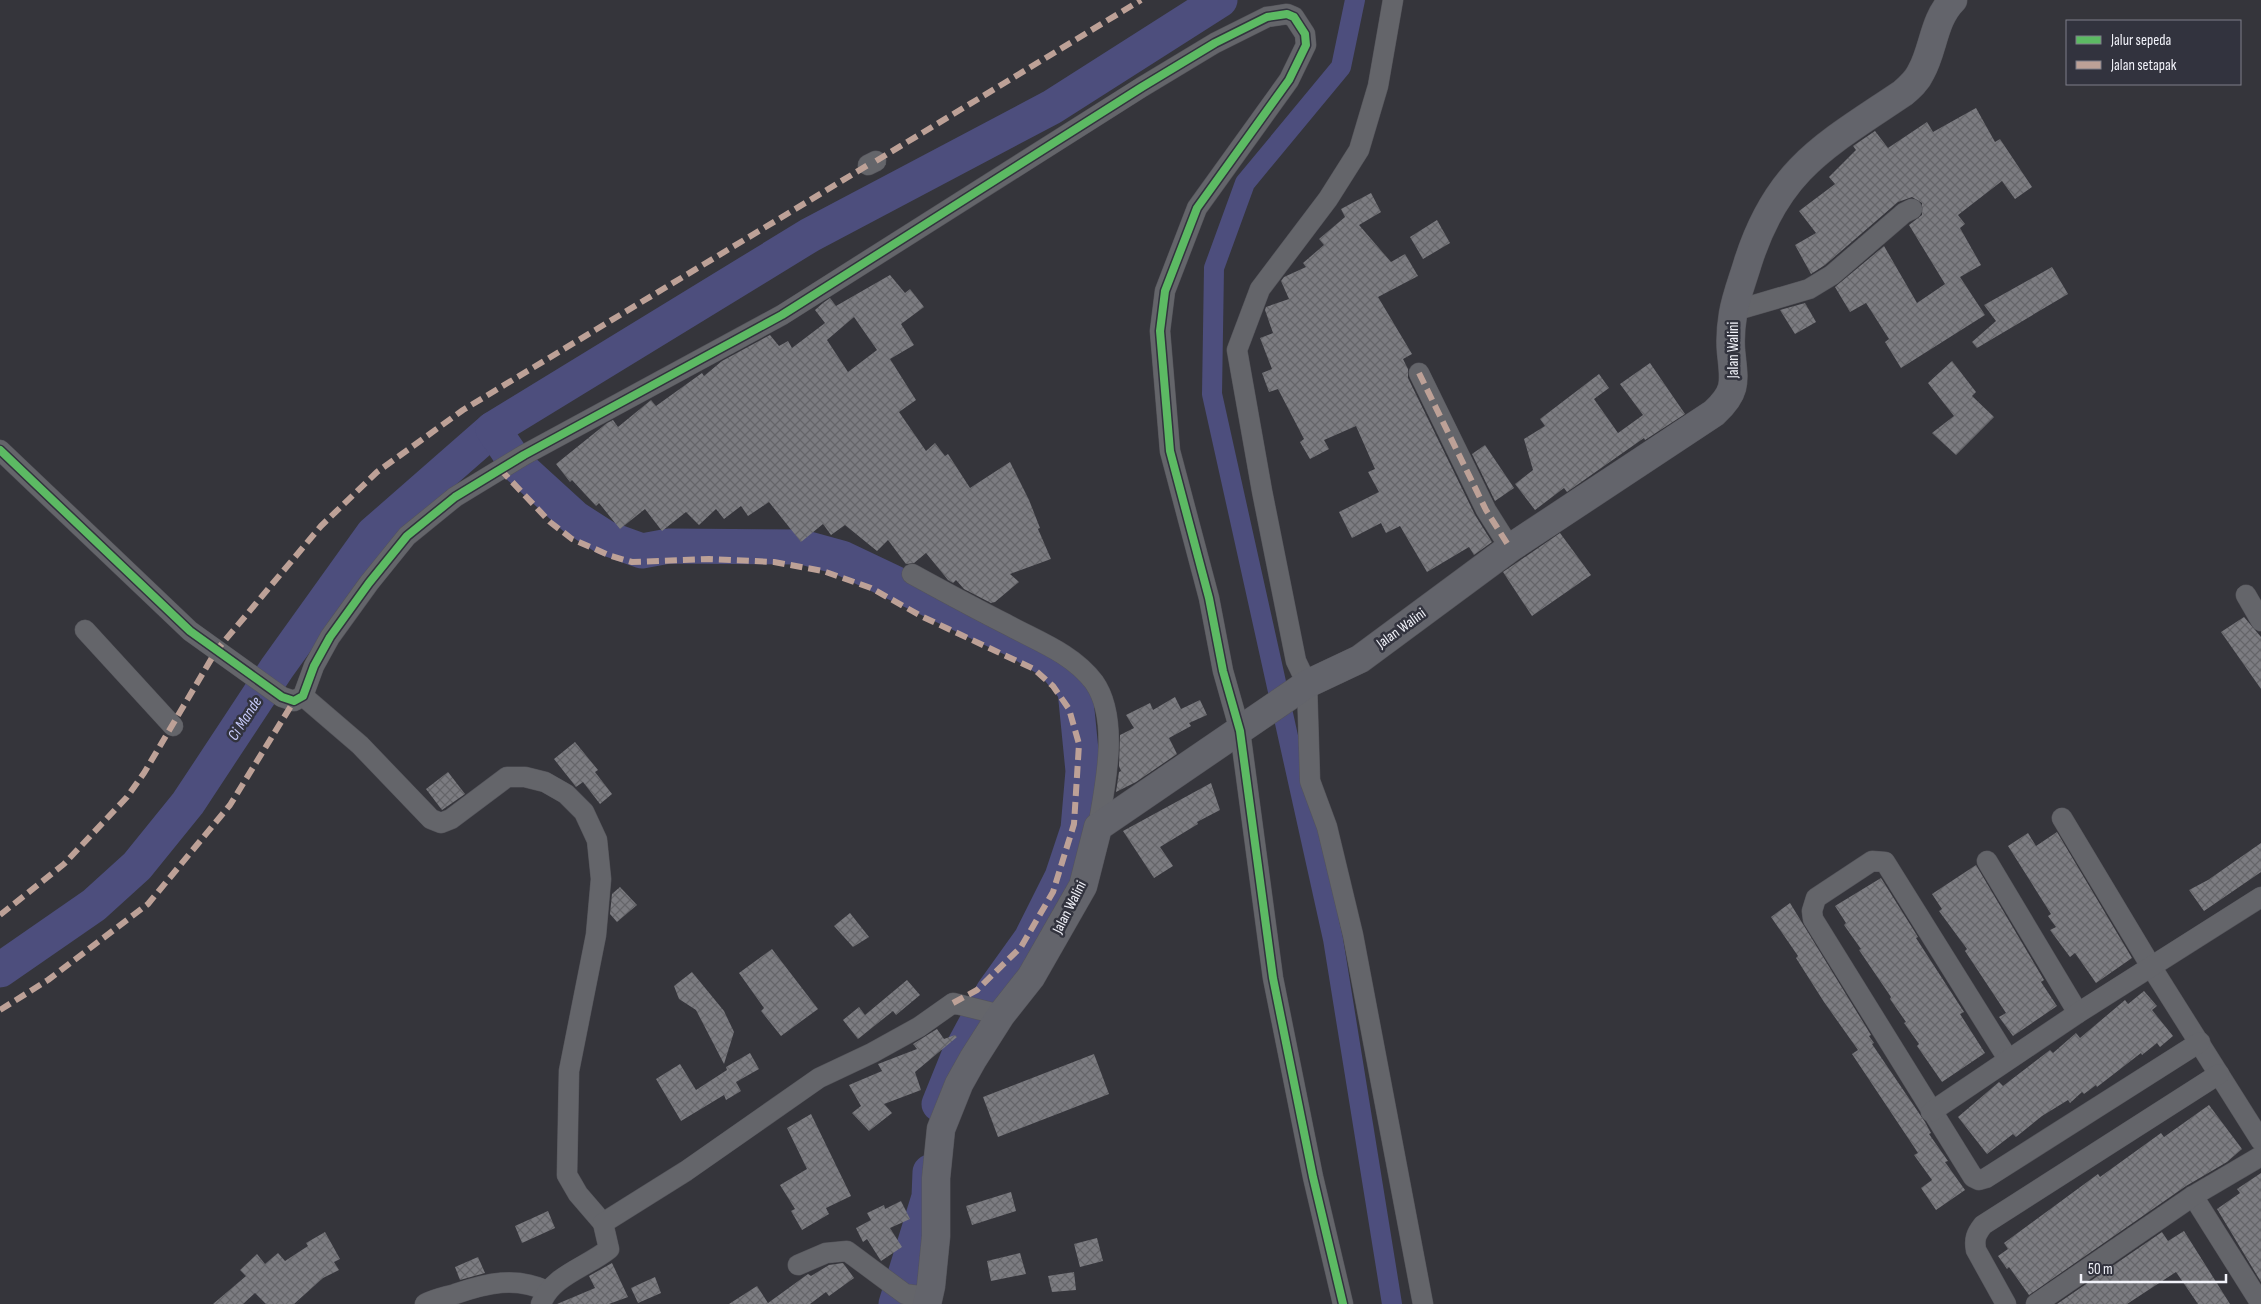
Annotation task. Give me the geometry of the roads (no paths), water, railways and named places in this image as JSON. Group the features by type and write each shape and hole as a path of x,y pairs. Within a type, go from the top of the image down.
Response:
{"street":[{"path":"1393,0 1378,86 1359,150 1328,199 1260,289 1237,350 1262,491 1296,661 1304,686 1310,781 1327,827 1353,935 1423,1304"},
{"name":"Jalan Walini","path":"912,1295 931,1286 936,1236 936,1178 940,1129 959,1084 997,1014 1031,977 1083,886 1098,827 1121,809 1304,686 1360,659 1510,548 1714,413 1726,402 1733,389 1734,377 1730,334 1734,311 1752,249 1779,193 1795,174 1825,146 1903,93 1914,83 1922,72 1939,20 1952,0"},
{"path":"0,450 190,631 282,697 294,701 304,696 314,666 330,637 369,583 407,536 455,497 524,455 782,315 1142,86 1215,43 1260,20 1287,14 1294,17 1301,24 1305,34 1306,45 1289,80 1197,208 1166,291 1160,331 1170,451 1209,598 1223,671 1244,728 1273,978 1313,1177 1343,1304"},
{"path":"1734,311 1809,289 1832,275 1904,213 1912,209"},
{"path":"1419,372 1486,510 1510,548"},
{"path":"912,574 1069,657 1094,682 1103,702 1109,732 1106,783 1098,827"},
{"path":"2246,595 2261,621"},
{"path":"85,630 173,726"},
{"path":"304,696 360,745 431,819 441,823 451,819 507,777 525,777 545,782 566,794 584,812 596,840 601,878 596,935 569,1071 567,1175 578,1194 603,1222 609,1249 560,1279 544,1297 531,1283 506,1281 482,1285 425,1304"},
{"path":"2062,818 2152,968 2261,1141"},
{"path":"2008,1059 1885,862 1872,861 1816,898 1812,911 1813,919 1931,1112 1973,1177 1979,1180 1986,1178 2200,1042"},
{"path":"1987,861 2078,1013"},
{"path":"1931,1112 2078,1013 2152,968 2261,897"},
{"path":"603,1222 686,1171 819,1078 872,1053 919,1026 953,1002 997,1014"},
{"path":"2006,1304 1976,1250 1974,1241 1976,1233 1983,1225 2219,1074"},
{"path":"2036,1304 2193,1196 2261,1156"},
{"path":"2193,1196 2261,1304"},
{"path":"798,1265 826,1253 847,1251 912,1295"}],"waterway":[{"path":"939,1104 958,1057 993,992 1031,939 1062,877 1078,829 1083,771 1075,690 1053,663 1021,643 842,558 802,547 669,546 642,551 606,538 575,518 518,466 493,429 810,235 1052,107 1220,0"},
{"path":"1355,0 1341,67 1245,183 1214,268 1212,394 1333,939 1392,1304"},
{"name":"Ci Mande","path":"0,970 94,905 137,866 188,803 277,668 373,534 493,429"},
{"path":"896,1304 929,1197 930,1172"}]}
